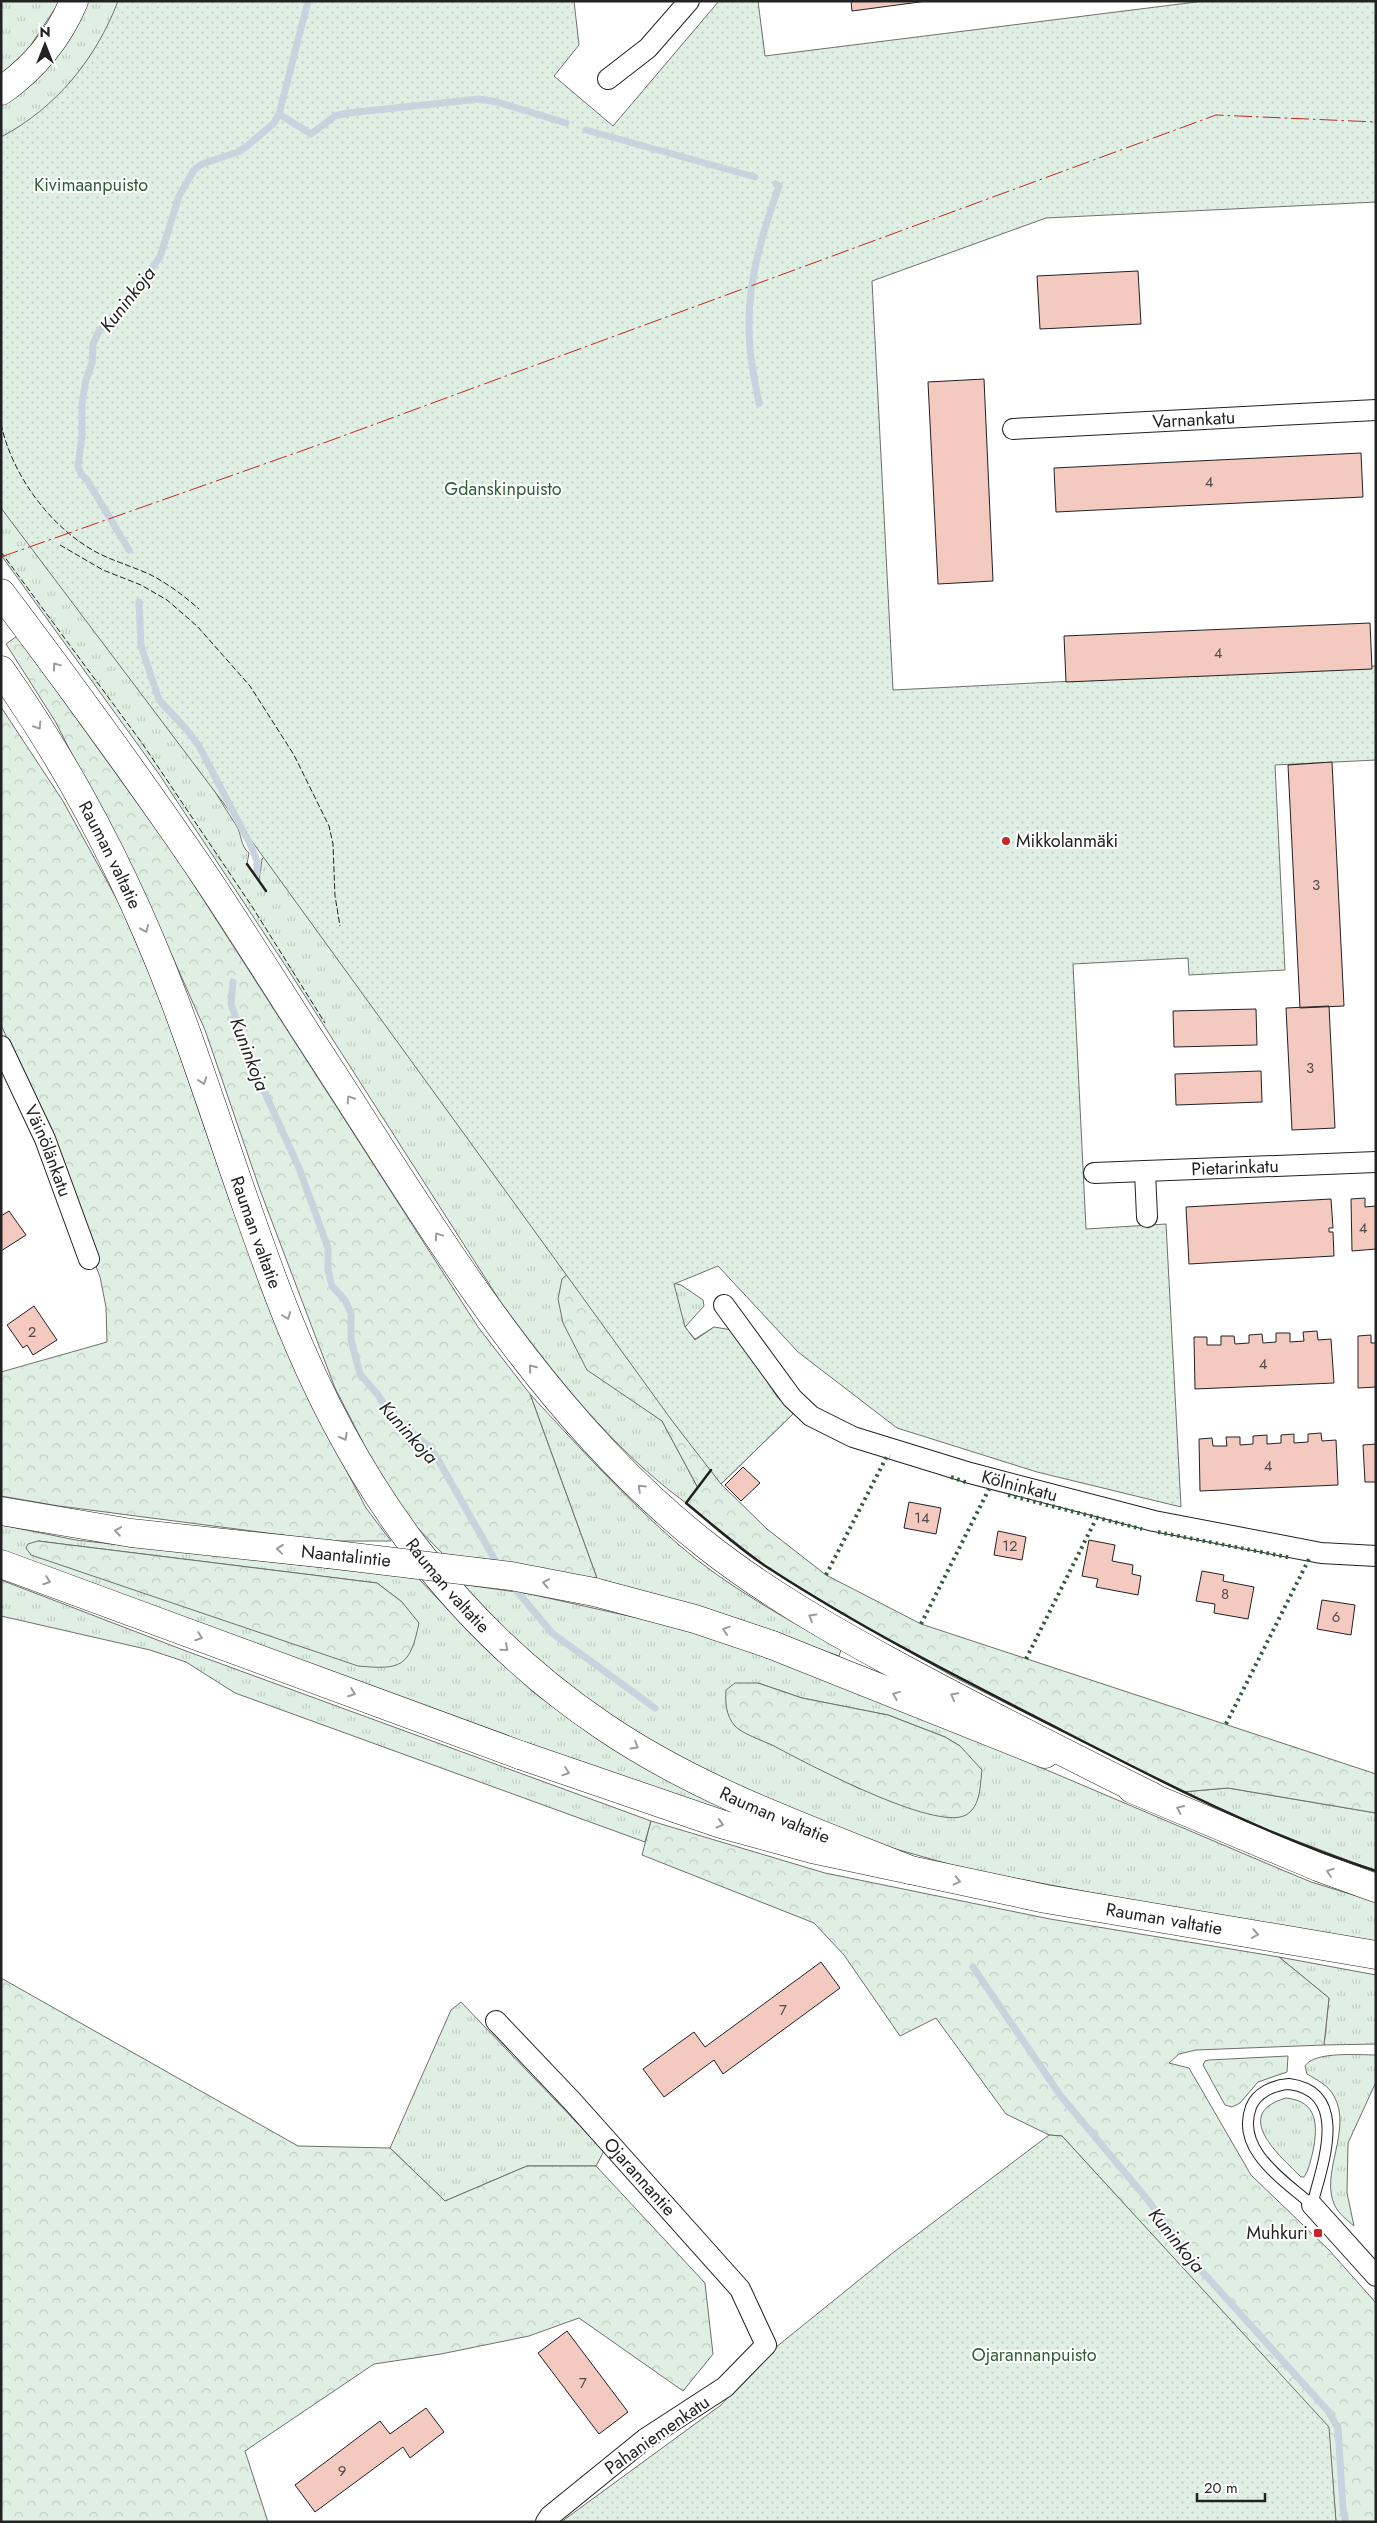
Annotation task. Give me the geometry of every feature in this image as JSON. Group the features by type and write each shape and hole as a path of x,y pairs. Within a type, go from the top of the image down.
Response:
{"main road":[{"path":"1,91 39,60 56,37 74,1"},
{"path":"1,593 85,705 197,865 503,1332 594,1440 637,1485 708,1547 779,1597 852,1641 1001,1722 1153,1798 1318,1868 1376,1888"},
{"name":"Rauman valtatie","path":"1,670 69,776 139,915 173,997 288,1319 322,1394 361,1468 393,1520 449,1592 490,1635 548,1686 603,1727 669,1767 724,1795 910,1870 1046,1898 1376,1955"},
{"name":"Naantalintie","path":"1,1512 131,1533 511,1576 594,1592 695,1619 772,1645 1153,1798"},
{"path":"1,1564 520,1755 721,1824 812,1850 910,1870"}],"street":[{"path":"608,79 648,48 689,1"},
{"name":"Varnankatu","path":"1013,428 1376,410"},
{"name":"Väinölänkatu","path":"1,1046 44,1139 89,1259"},
{"name":"Pietarinkatu","path":"1094,1173 1376,1162"},
{"path":"1145,1171 1147,1217"},
{"name":"Kölninkatu","path":"724,1305 792,1398 811,1416 853,1437 970,1472 1154,1521 1322,1553 1376,1556"},
{"name":"Ojarannantie","path":"496,2021 572,2101 740,2288 766,2346"},
{"path":"1312,2205 1376,2276"},
{"name":"Pahaniemenkatu","path":"546,2520 646,2439 725,2387 766,2346"}],"lane":[{"path":"1289,2084 1306,2088 1317,2095 1325,2110 1327,2136 1312,2205 1263,2160 1248,2136 1249,2113 1253,2103 1260,2094 1278,2085 1289,2084"}],"green space":[{"path":"1,1 60,1 23,57 1,74"},
{"path":"86,1 148,1 1,199 1,102"},
{"name":"Gdanskinpuisto","path":"118,1 574,1 579,45 554,76 613,126 719,1 758,1 765,56 1204,1 1376,1 1376,202 1046,218 872,281 893,690 1376,666 1376,760 1275,765 1285,970 1189,975 1188,958 1073,964 1086,1229 1166,1224 1181,1507 1037,1472 897,1428 798,1352 718,1266 674,1284 685,1327 695,1340 714,1327 732,1330 778,1398 794,1413 721,1484 673,1422 243,829 1,508 1,137 39,112 72,80 98,43"},
{"path":"1,468 200,765 238,829 244,847 249,853 247,864 259,880 262,859 268,854 632,1274 681,1285 703,1300 704,1306 685,1327 631,1398 662,1421 698,1488 686,1503 659,1482 609,1435 541,1356 500,1301 289,971 159,774 1,555"},
{"path":"17,636 176,857 478,1327 530,1394 598,1581 443,1554 404,1514 371,1458 335,1388 260,1190 205,1030 150,906 55,721 6,644"},
{"path":"1,707 63,801 120,905 161,1001 229,1199 307,1395 366,1508 391,1541 329,1541 59,1506 1,1496 1,1372 107,1342 106,1307 100,1277 24,1075 1,1025"},
{"path":"573,1269 672,1312 695,1339 714,1327 762,1376 778,1398 794,1413 721,1484 767,1529 826,1575 921,1624 1376,1774 1376,1813 1228,1788 1182,1792 954,1677 862,1625 768,1568 686,1503 698,1488 662,1421 587,1370 563,1323 558,1299 562,1279"},
{"path":"530,1394 621,1490 679,1545 737,1588 841,1650 839,1656 752,1626 598,1581"},
{"path":"1,1525 76,1540 418,1578 481,1644 533,1692 573,1722 652,1771 725,1809 724,1815 644,1789 1,1551","holes":["38,1541 377,1583 402,1602"]},
{"path":"38,1541 377,1583 402,1602 419,1623 416,1638 407,1657 394,1666 358,1666 31,1555 26,1548 28,1544"},
{"path":"1,1580 186,1651 651,1821 645,1842 235,1693 186,1662 150,1650 1,1616"},
{"path":"453,1583 530,1594 660,1623 752,1648 842,1683 1311,1882 1376,1902 1376,1942 1151,1904 966,1869 850,1836 694,1769 575,1692","holes":["758,1683 802,1698 888,1715 945,1737 960,1746 860,1789 735,1726"]},
{"path":"735,1683 758,1683 802,1698 888,1715 945,1737 960,1746 982,1770 979,1795 975,1806 966,1815 950,1818 927,1814 869,1793 747,1734 735,1726 727,1709 726,1690"},
{"path":"1228,1788 1376,1813 1376,1871 1268,1830 1182,1792"},
{"path":"651,1821 825,1873 1050,1919 1279,1957 1329,1998 1324,2045 1196,2050 1179,2054 1169,2063 1189,2068 1251,2175 1329,2250 1376,2303 1376,2522 1336,2522 1328,2427 1062,2136 1049,2135 1006,2114 936,2018 900,2036 844,1955 814,1923 642,1855"},
{"path":"1279,1957 1376,1975 1376,2044 1324,2045 1329,1998"},
{"path":"1,1978 298,2146 390,2148 445,2201 527,2166 596,2166 705,2283 713,2354 683,2391 579,2318 529,2336 441,2354 374,2364 245,2451 268,2522 1,2522"},
{"path":"461,2002 604,2151 596,2166 527,2166 445,2201 390,2148 451,2010"},
{"path":"1376,2055 1376,2082 1348,2143 1347,2193 1354,2226 1337,2209 1331,2193 1331,2180 1340,2123 1339,2109 1332,2092 1307,2074 1305,2066 1310,2061 1327,2056"},
{"path":"1288,2056 1287,2072 1258,2082 1240,2103 1232,2107 1225,2105 1203,2065 1205,2061 1209,2060"},
{"path":"1286,2098 1297,2100 1310,2109 1315,2124 1315,2142 1310,2164 1304,2177 1301,2177 1282,2158 1265,2136 1261,2125 1262,2114 1270,2105"},
{"name":"Ojarannanpuisto","path":"1049,2135 1062,2136 1329,2427 1336,2522 561,2522 721,2405 770,2352 890,2255"}],"building":[{"path":"851,1 927,1 852,11"},
{"path":"1138,271 1141,324 1040,329 1037,276"},
{"path":"984,379 993,581 938,584 928,382"},
{"path":"1361,453 1363,497 1056,512 1054,468"},
{"path":"1370,623 1372,669 1066,682 1064,636"},
{"path":"1332,762 1344,1006 1300,1008 1288,765"},
{"path":"1329,1006 1335,1128 1292,1130 1286,1008"},
{"path":"1256,1009 1257,1045 1174,1047 1173,1011"},
{"path":"1261,1071 1262,1102 1176,1105 1175,1074"},
{"path":"1365,1198 1365,1207 1376,1206 1376,1249 1352,1251 1351,1199"},
{"path":"1331,1199 1333,1228 1329,1228 1329,1232 1333,1232 1334,1256 1189,1264 1186,1207"},
{"path":"9,1211 26,1235 1,1251 1,1216"},
{"path":"34,1306 57,1340 33,1355 27,1345 23,1348 7,1325"},
{"path":"1317,1331 1318,1340 1331,1339 1334,1383 1195,1389 1194,1337 1207,1337 1207,1345 1221,1345 1221,1336 1234,1336 1235,1344 1249,1343 1249,1335 1262,1334 1263,1343 1276,1342 1276,1333 1290,1333 1290,1342 1304,1341 1303,1332"},
{"path":"1371,1335 1371,1343 1376,1343 1376,1387 1358,1388 1358,1336"},
{"path":"1321,1433 1322,1441 1336,1440 1338,1485 1200,1491 1199,1439 1212,1438 1213,1446 1227,1446 1226,1437 1240,1437 1240,1445 1253,1444 1253,1436 1267,1435 1267,1444 1281,1443 1281,1435 1294,1434 1294,1443 1308,1442 1308,1434"},
{"path":"1376,1444 1376,1482 1365,1482 1363,1445"},
{"path":"743,1467 760,1483 741,1501 725,1485"},
{"path":"909,1502 941,1508 936,1534 904,1528"},
{"path":"998,1531 1026,1537 1022,1560 994,1555"},
{"path":"1089,1540 1115,1545 1112,1561 1133,1565 1132,1574 1141,1576 1138,1595 1096,1587 1098,1579 1082,1576"},
{"path":"1202,1571 1224,1575 1223,1581 1254,1587 1248,1619 1214,1613 1215,1604 1196,1601"},
{"path":"1322,1600 1355,1605 1351,1635 1317,1629"},
{"path":"821,1962 840,1988 723,2074 714,2060 664,2097 643,2069 694,2032 705,2047"},
{"path":"567,2331 628,2412 599,2434 538,2353"},
{"path":"426,2408 444,2432 410,2458 403,2447 315,2512 295,2485 380,2421 390,2434"}],"waterway":[{"name":"Kuninkoja","path":"129,550 87,480 81,474 78,466 82,436 82,403 86,380 92,363 93,344 99,331 125,304 160,257 179,196 194,170 202,164 238,152 274,123 279,114 308,1"},
{"path":"279,114 311,134 335,116 348,113 479,99 497,102 566,123"},
{"path":"586,130 755,177"},
{"path":"759,403 750,347 749,310 758,256 767,220 779,186 776,184"},
{"name":"Kuninkoja","path":"139,602 141,646 159,700 199,746 252,848 257,861 257,873"},
{"name":"Kuninkoja","path":"233,982 231,1004 255,1071 299,1168 328,1248 328,1270 332,1286 345,1300 351,1313 351,1340 360,1374 378,1395 393,1418 426,1444 437,1458 499,1567"},
{"name":"Kuninkoja","path":"511,1584 552,1633 655,1708"},
{"name":"Kuninkoja","path":"973,1967 1060,2095 1147,2199 1199,2268 1328,2411 1338,2428 1343,2509 1346,2522"}],"hedge":[{"path":"826,1575 887,1456 890,1457"},
{"path":"951,1477 968,1483"},
{"path":"921,1624 989,1489"},
{"path":"1008,1495 1142,1529"},
{"path":"1026,1659 1096,1519"},
{"path":"1158,1532 1292,1558"},
{"path":"1226,1724 1309,1559"}],"fence":[{"path":"1,424 6,443 24,480 35,498 63,529 96,552 162,581 199,609"},
{"path":"60,545 103,570 141,585 167,600 197,626 250,686 294,755 329,826 333,844 335,896 340,926"},
{"path":"1,552 142,743 253,908 325,1023"}],"wall":[{"path":"247,864 266,891"},
{"path":"711,1470 686,1503 748,1554 841,1613 951,1673 1178,1789 1295,1842 1376,1871"}],"power":[{"path":"1,557 321,444 1216,115 1376,122"}],"place":[{"name":"Mikkolanmäki","path":"1006,841"},
{"name":"Muhkuri","path":"1318,2233"}],"park label":[{"name":"Kivimaanpuisto","path":"91,185"}]}
